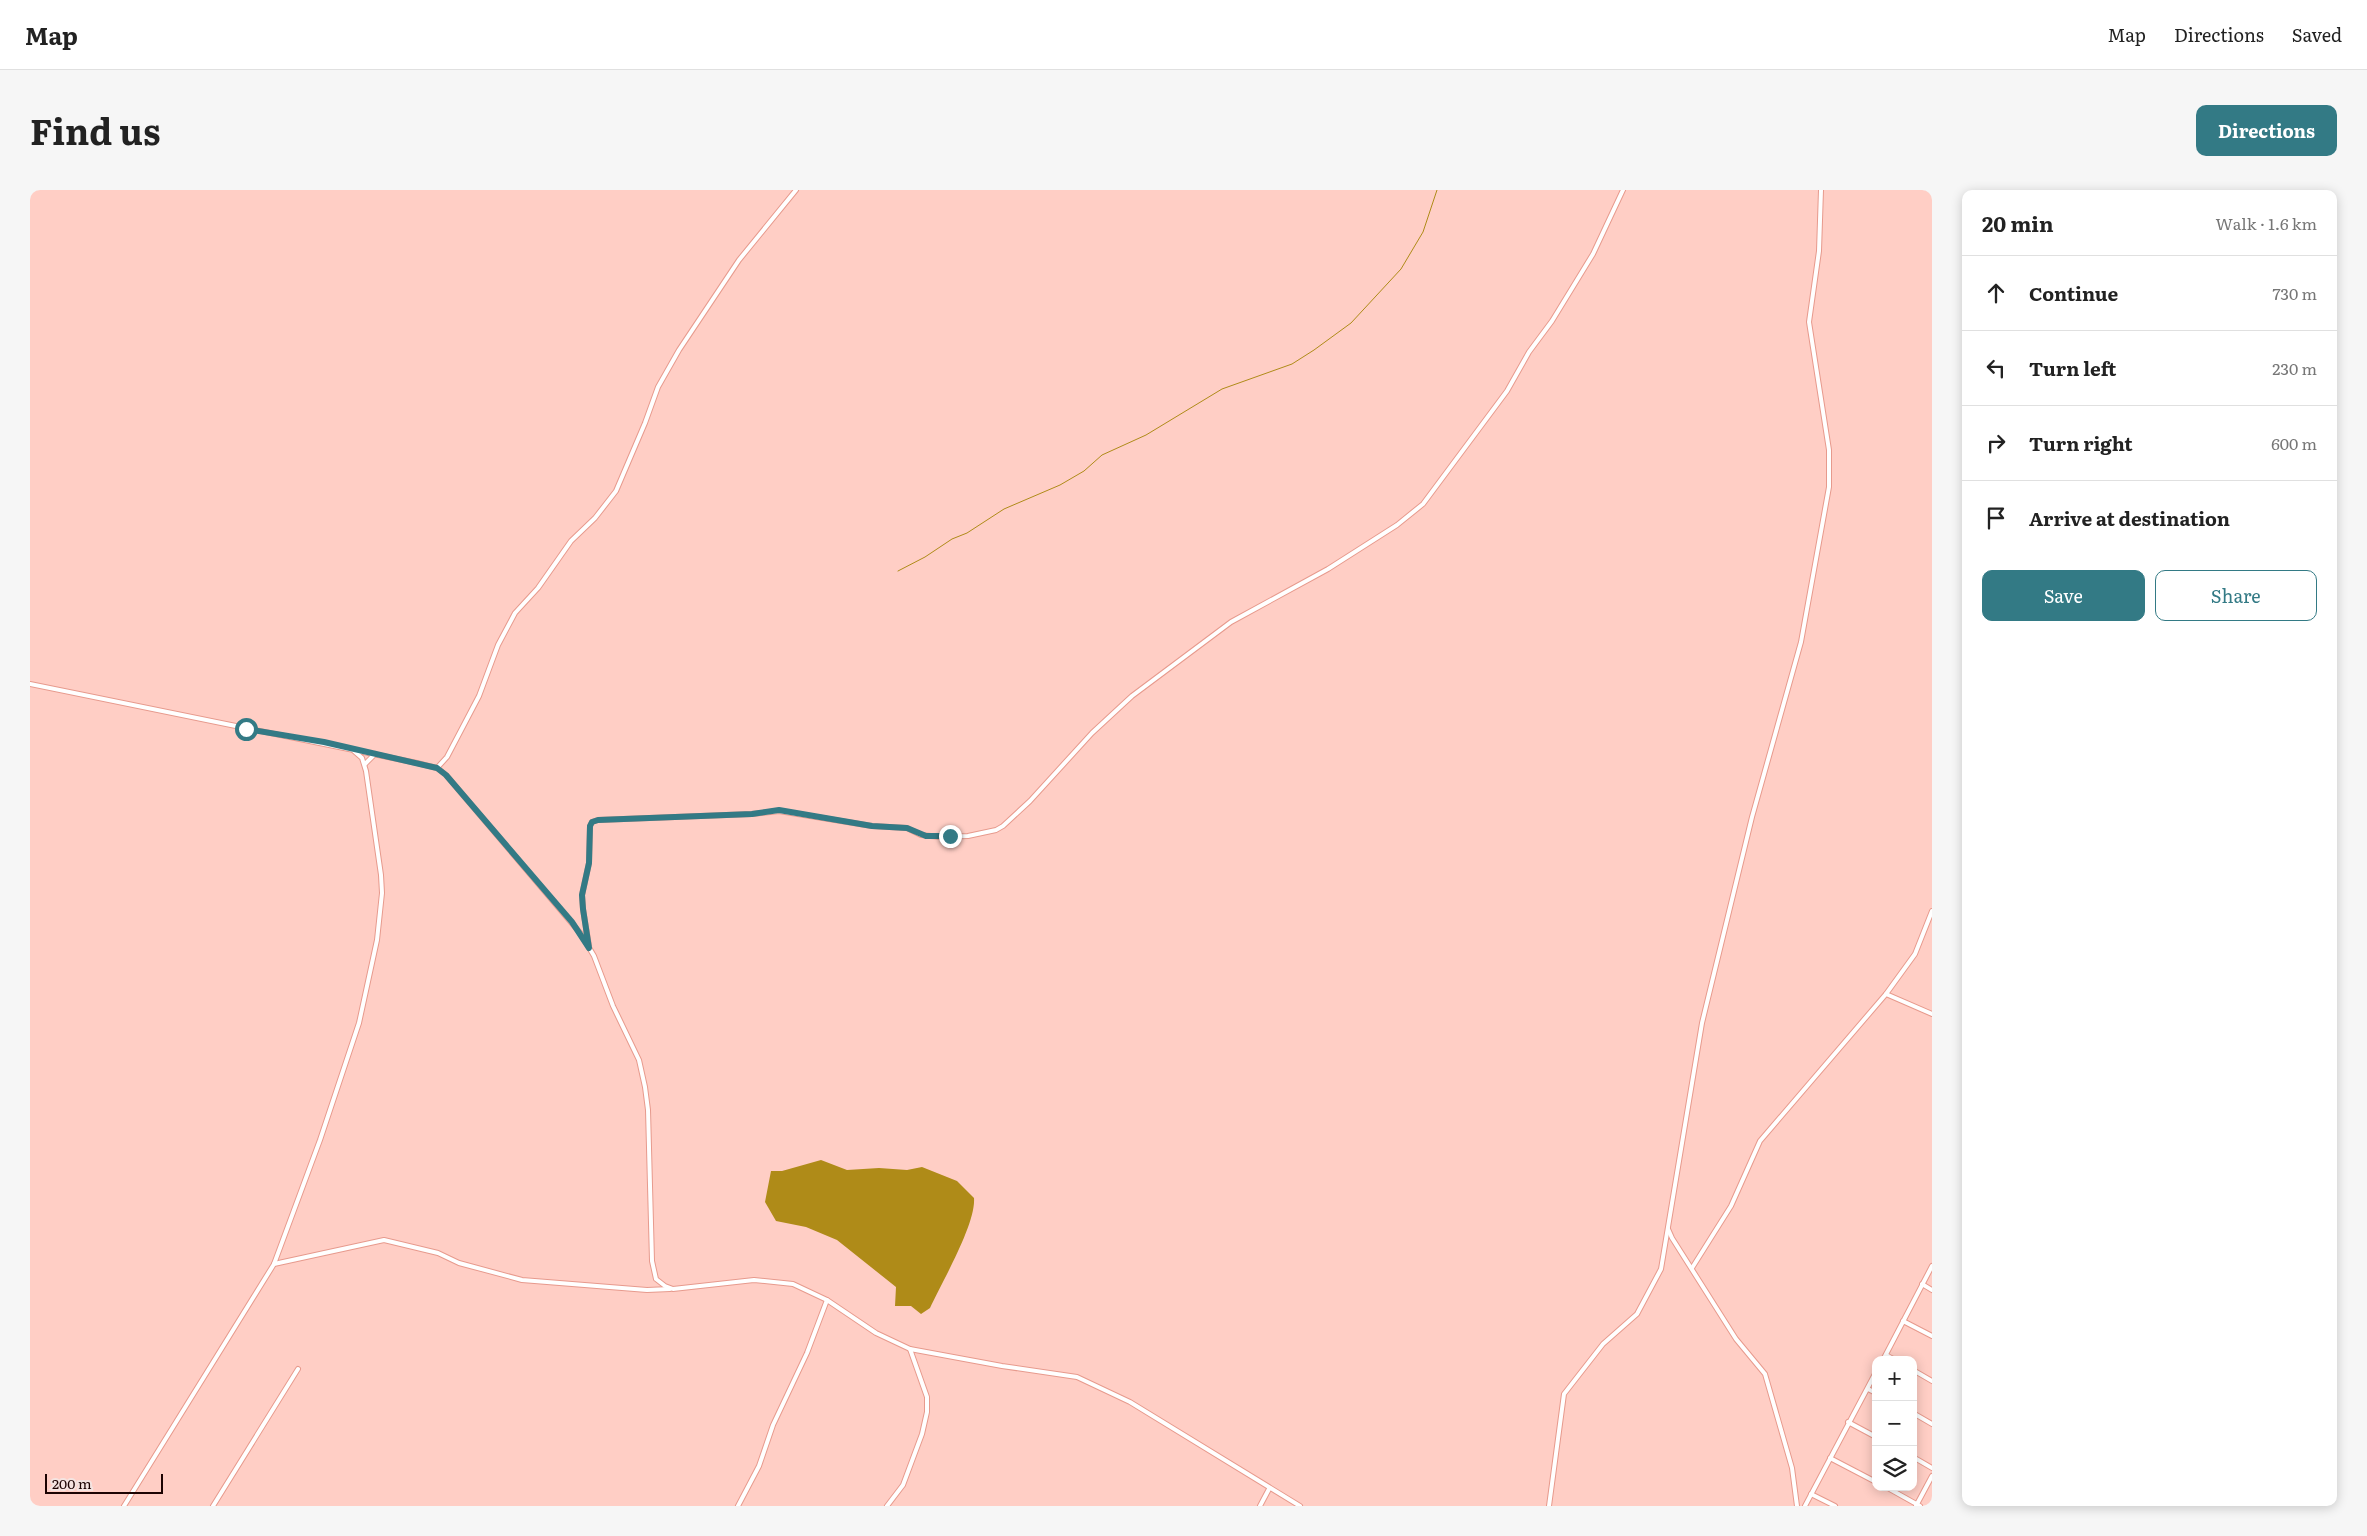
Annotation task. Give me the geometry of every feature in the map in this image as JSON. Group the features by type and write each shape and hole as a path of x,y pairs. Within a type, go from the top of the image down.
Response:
{"street":[{"path":"437,768 447,757 479,696 498,645 515,613 538,588 571,541 595,518 616,491 658,387 679,350 739,260 796,190"},
{"path":"589,948 582,895 589,863 590,826 592,822 598,820 752,814 779,810 872,826 907,828 921,835 941,837 968,836 1003,826 1017,815 1092,733 1132,696 1231,622 1328,569 1397,525 1423,504 1507,391 1529,352 1552,321 1593,254 1623,190"},
{"path":"1549,1506 1564,1394 1603,1344 1628,1324 1641,1309 1661,1269 1702,1022 1752,818 1801,642 1829,487 1829,450 1809,322 1819,250 1821,190"},
{"path":"30,684 324,742 437,768 446,775 572,922 589,948 613,1006 639,1060 648,1110 652,1261 656,1279 665,1286 674,1289"},
{"path":"124,1506 274,1264 320,1140 359,1023 377,940 381,875 365,764 354,750"},
{"path":"365,764 375,754"},
{"path":"1692,1268 1731,1206 1751,1158 1769,1129 1886,994 1915,954 1932,911"},
{"path":"1886,994 1932,1014"},
{"path":"1668,1227 1672,1238 1736,1339 1765,1374 1792,1468 1796,1506"},
{"path":"274,1264 384,1240 438,1253 459,1263 522,1280 647,1290 674,1289 754,1280 778,1281 802,1287 827,1300 876,1333 910,1348 992,1365 1065,1374 1085,1380 1130,1402 1269,1489 1300,1506"},
{"path":"1886,1355 1932,1266"},
{"path":"1922,1284 1932,1290"},
{"path":"738,1506 759,1466 773,1425 807,1353 827,1300"},
{"path":"1903,1321 1932,1336"},
{"path":"887,1506 903,1485 922,1434 927,1412 927,1397 910,1348"},
{"path":"214,1506 298,1369"},
{"path":"1917,1372 1932,1381"},
{"path":"1805,1506 1848,1422 1872,1380"},
{"path":"1868,1389 1872,1391"},
{"path":"1917,1415 1932,1424"},
{"path":"1848,1422 1872,1435"},
{"path":"1830,1458 1872,1480"},
{"path":"1917,1459 1932,1468"},
{"path":"1893,1491 1918,1506 1932,1476"},
{"path":"1260,1506 1269,1489"},
{"path":"1811,1494 1835,1506"}],"shaded area":[{"path":"821,1160 847,1170 879,1168 907,1170 922,1167 957,1181 974,1198 970,1222 964,1237 930,1308 921,1314 911,1306 895,1306 896,1287 837,1240 806,1227 776,1221 765,1202 771,1171 782,1171"}],"waterway":[{"path":"898,571 925,557 952,539 967,533 1004,509 1060,485 1084,471 1102,455 1146,435 1222,389 1292,364 1314,350 1351,323 1401,269 1423,232 1437,190"}],"route":[{"path":"246,729 324,742 437,768 446,775 572,922 589,948 582,895 589,863 590,826 592,822 598,820 752,814 779,810 872,826 907,828 926,836 950,836"}]}
